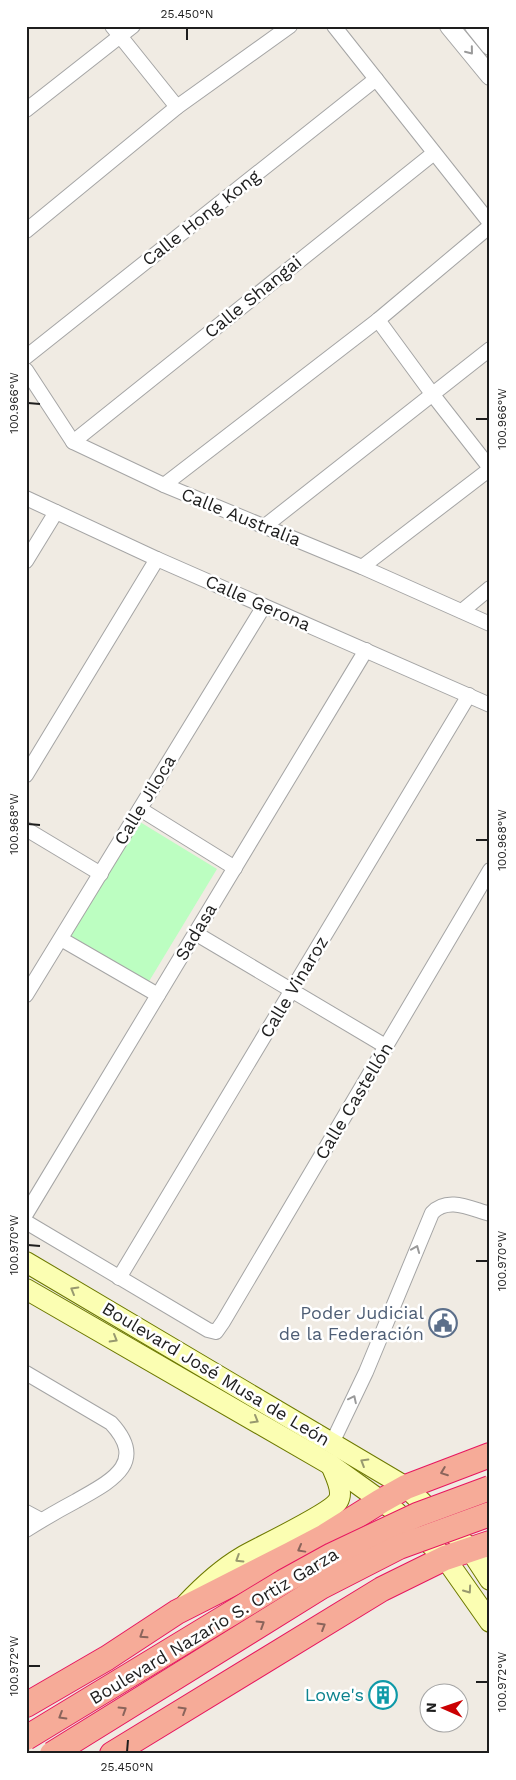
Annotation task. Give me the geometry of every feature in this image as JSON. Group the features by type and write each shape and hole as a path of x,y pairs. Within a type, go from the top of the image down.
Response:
{"highway":[{"path":"26,1706 107,1658 177,1612 326,1536 406,1487 490,1455"},
{"path":"490,1477 488,1489 488,1508 490,1514"},
{"name":"Boulevard Nazario S. Ortiz Garza","path":"26,1738 283,1582 332,1555 417,1515 490,1488"},
{"name":"Boulevard Nazario S. Ortiz Garza","path":"52,1754 321,1587 399,1547 490,1514"},
{"path":"326,1536 338,1534 351,1537 363,1543 373,1552 379,1563 382,1589"},
{"path":"112,1754 382,1589 445,1558 479,1546"}],"main road":[{"name":"Boulevard José Musa de León","path":"26,1262 406,1487 479,1546 490,1580"},
{"name":"Boulevard José Musa de León","path":"26,1289 332,1465 395,1511 445,1558 490,1622"},
{"path":"177,1612 212,1578 241,1558 317,1517 335,1505 340,1496 340,1490 332,1465"}],"street":[{"path":"26,110 116,31 133,26"},
{"path":"26,231 177,107 290,26"},
{"path":"164,485 378,320 490,224 334,26"},
{"path":"449,26 490,76"},
{"path":"474,26 490,46"},
{"path":"116,31 177,107"},
{"name":"Calle Hong Kong","path":"26,357 376,79"},
{"name":"Calle Shangai","path":"73,442 434,153"},
{"path":"362,567 490,468 378,320"},
{"path":"264,526 490,349"},
{"path":"26,370 73,442"},
{"name":"Calle Australia","path":"73,442 164,485 362,567 490,624"},
{"name":"Calle Gerona","path":"26,498 264,606 490,705"},
{"path":"26,561 56,512"},
{"path":"26,775 157,558"},
{"path":"462,611 490,588"},
{"name":"Calle Jiloca","path":"26,995 264,606"},
{"name":"Sadasa","path":"26,1214 366,650"},
{"name":"Calle Vinaroz","path":"119,1278 469,695"},
{"path":"140,809 234,868"},
{"path":"26,829 101,874"},
{"name":"Calle Castellón","path":"119,1278 208,1330 216,1332 387,1047 490,870"},
{"path":"195,933 387,1047"},
{"path":"60,939 158,995"},
{"path":"332,1443 366,1372 432,1213 443,1205 454,1204 490,1214"},
{"path":"26,1222 119,1278"},
{"path":"26,1373 111,1423 120,1433 126,1447 126,1460 111,1481 26,1530"},
{"path":"26,1512 41,1520"}],"green space":[{"path":"140,822 217,869 148,983 71,936"}],"place":[{"name":"Poder Judicial de la Federación","path":"443,1323"},
{"name":"Lowe's","path":"383,1695"}]}
